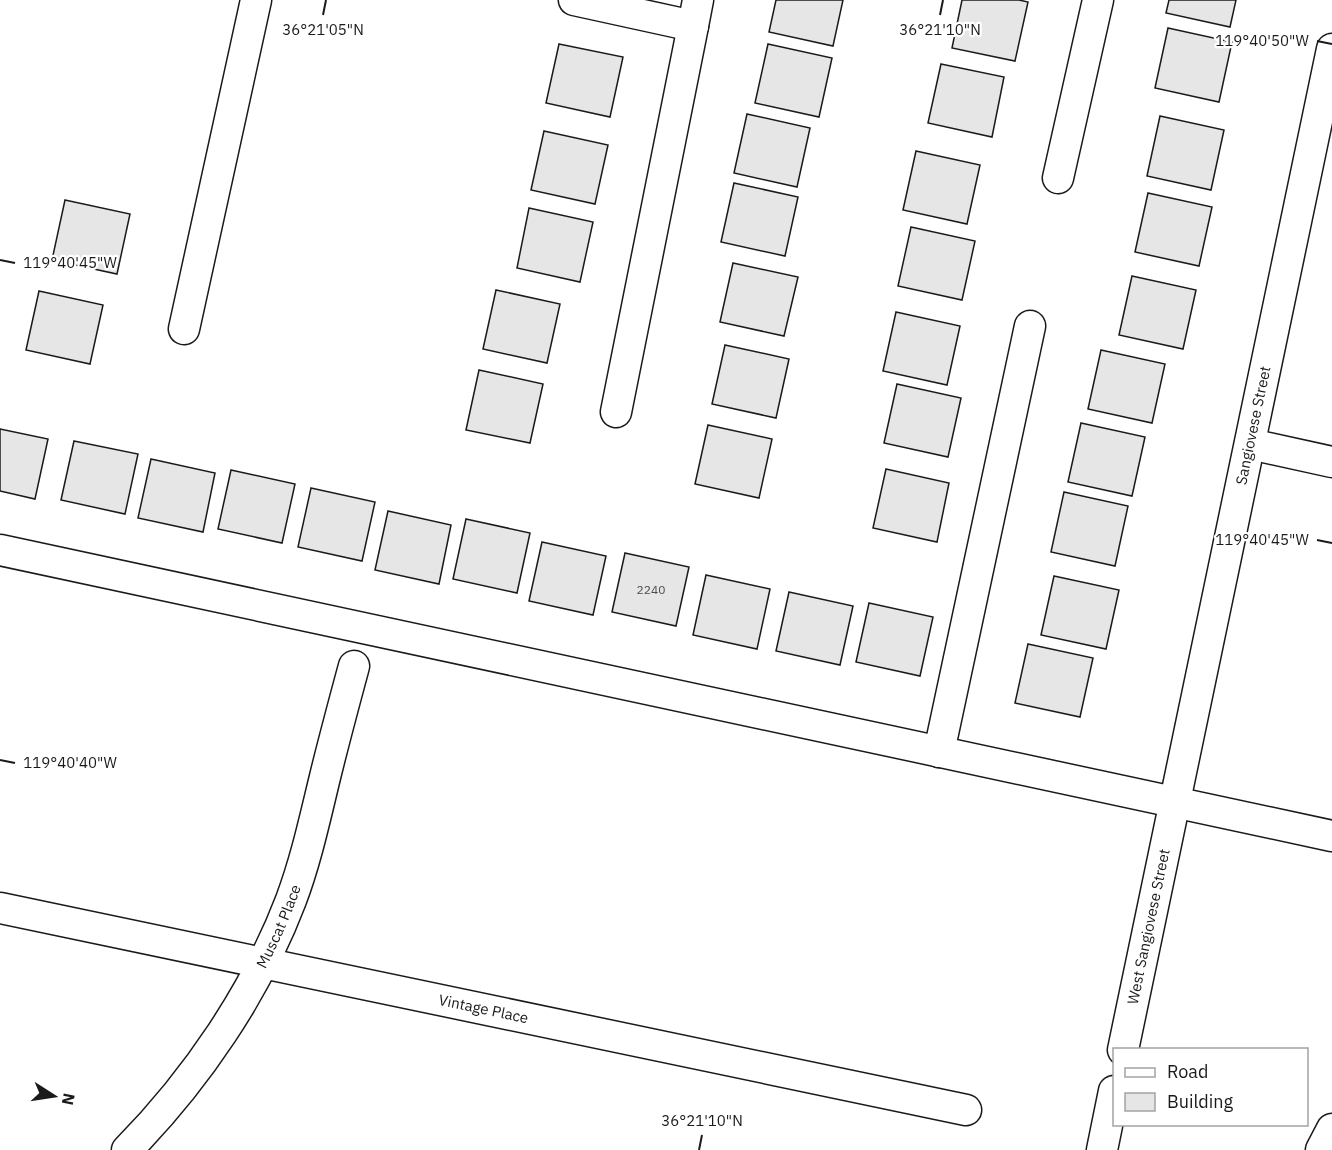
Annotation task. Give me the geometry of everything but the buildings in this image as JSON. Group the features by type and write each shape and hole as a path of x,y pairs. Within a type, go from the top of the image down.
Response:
{"street":[{"path":"184,329 256,0"},
{"path":"574,0 695,13 616,412"},
{"path":"1058,178 1098,0"},
{"name":"Sangiovese Street","path":"1175,803 1332,49"},
{"path":"939,752 1030,326"},
{"path":"1250,444 1332,462"},
{"path":"0,550 1332,836"},
{"name":"Muscat Place","path":"128,1150 199,1066 263,963 291,900 304,859 354,666"},
{"name":"West Sangiovese Street","path":"1123,1048 1175,803"},
{"name":"Vintage Place","path":"0,908 966,1110"},
{"path":"1102,1150 1113,1096"},
{"path":"1321,1150 1332,1129"}]}
